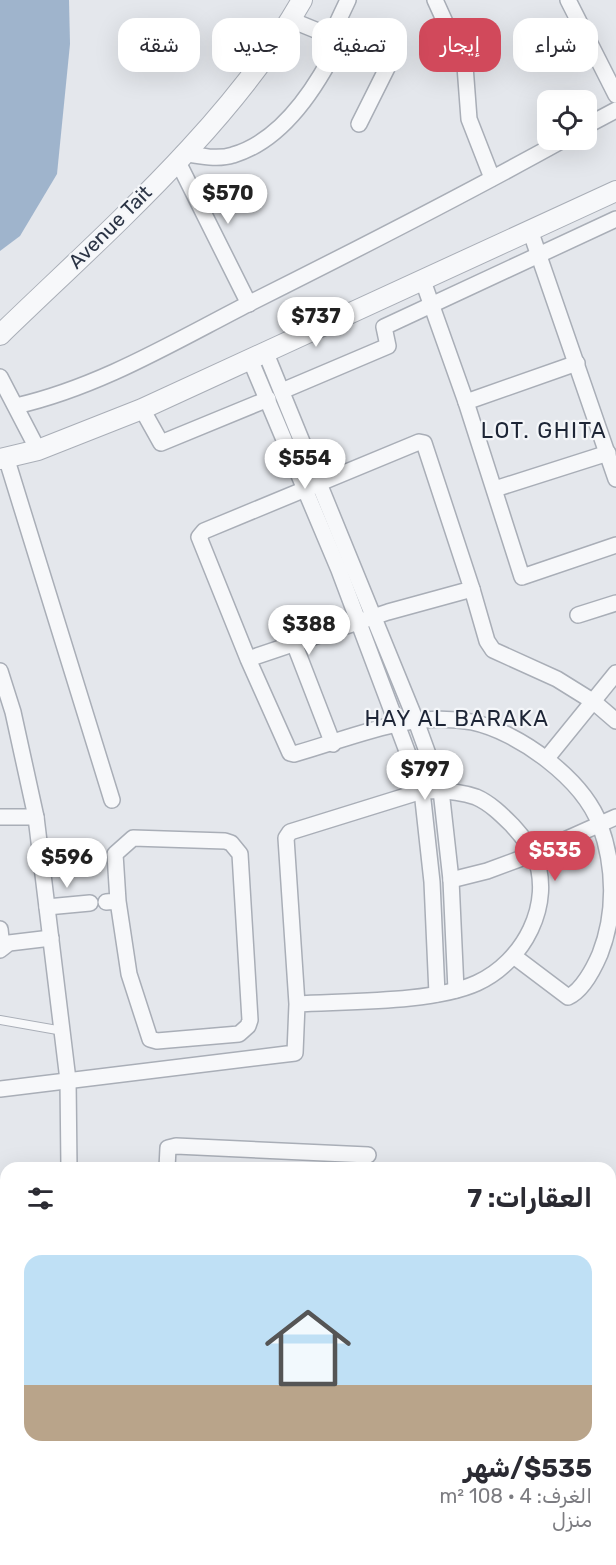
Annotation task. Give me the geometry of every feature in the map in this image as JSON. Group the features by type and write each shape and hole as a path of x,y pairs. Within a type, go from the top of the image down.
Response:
{"street":[{"path":"342,18 348,0"},
{"path":"435,0 465,66 469,119 492,178"},
{"path":"568,0 616,95"},
{"path":"295,7 312,20"},
{"name":"Avenue Tait","path":"0,335 180,157 268,55 295,7"},
{"path":"249,304 180,157 232,156 267,140 283,124 309,90 318,72"},
{"path":"359,124 385,72"},
{"path":"597,120 616,110"},
{"path":"16,406 50,398 96,381 544,150"},
{"path":"112,800 3,458 38,450 141,409 616,191"},
{"path":"384,327 616,219"},
{"path":"530,230 616,479"},
{"path":"423,281 466,402 522,577 616,545"},
{"path":"282,392 388,346 384,327 373,302"},
{"path":"258,355 282,392 312,486 366,619 416,721 441,790 451,880 456,990"},
{"path":"258,355 268,399 312,486"},
{"path":"466,402 577,363"},
{"path":"0,377 38,450"},
{"path":"141,409 161,443 268,399"},
{"path":"515,957 565,996 571,996 594,967 614,915 612,884 600,823 571,783 547,758 514,738 472,723 397,722 333,744 290,753 203,552 200,535 419,441 424,443 487,642 493,650 557,680 594,702 616,722"},
{"path":"495,489 608,453"},
{"path":"248,659 366,619 472,589"},
{"path":"578,615 616,603"},
{"path":"366,619 397,722 422,791 432,882 437,994"},
{"path":"294,643 333,744"},
{"path":"0,670 13,712 36,817 68,1080 69,1162"},
{"path":"547,758 616,673"},
{"path":"0,1089 292,1055 297,1047 297,1004 287,835 422,791 441,790 477,798 493,808 520,834 533,854 539,873 536,918 515,957 477,983 456,990 437,994 297,1004"},
{"path":"0,817 36,817"},
{"path":"451,880 487,871 533,854 616,817"},
{"path":"134,838 225,841 237,848 240,854 250,1020 244,1030 239,1034 157,1041 150,1039 129,974 112,902 115,854 134,838"},
{"path":"47,907 90,903"},
{"path":"0,929 1,949"},
{"path":"1,949 9,943 51,938"},
{"path":"167,1162 168,1148 176,1146 368,1155"}],"lane":[{"path":"0,1020 63,1031"}],"water":[{"path":"0,0 69,0 70,44 57,174 20,236 0,251"}],"district":[{"name":"LOT. GHITA","path":"544,430"},
{"name":"HAY AL BARAKA","path":"457,718"}]}
